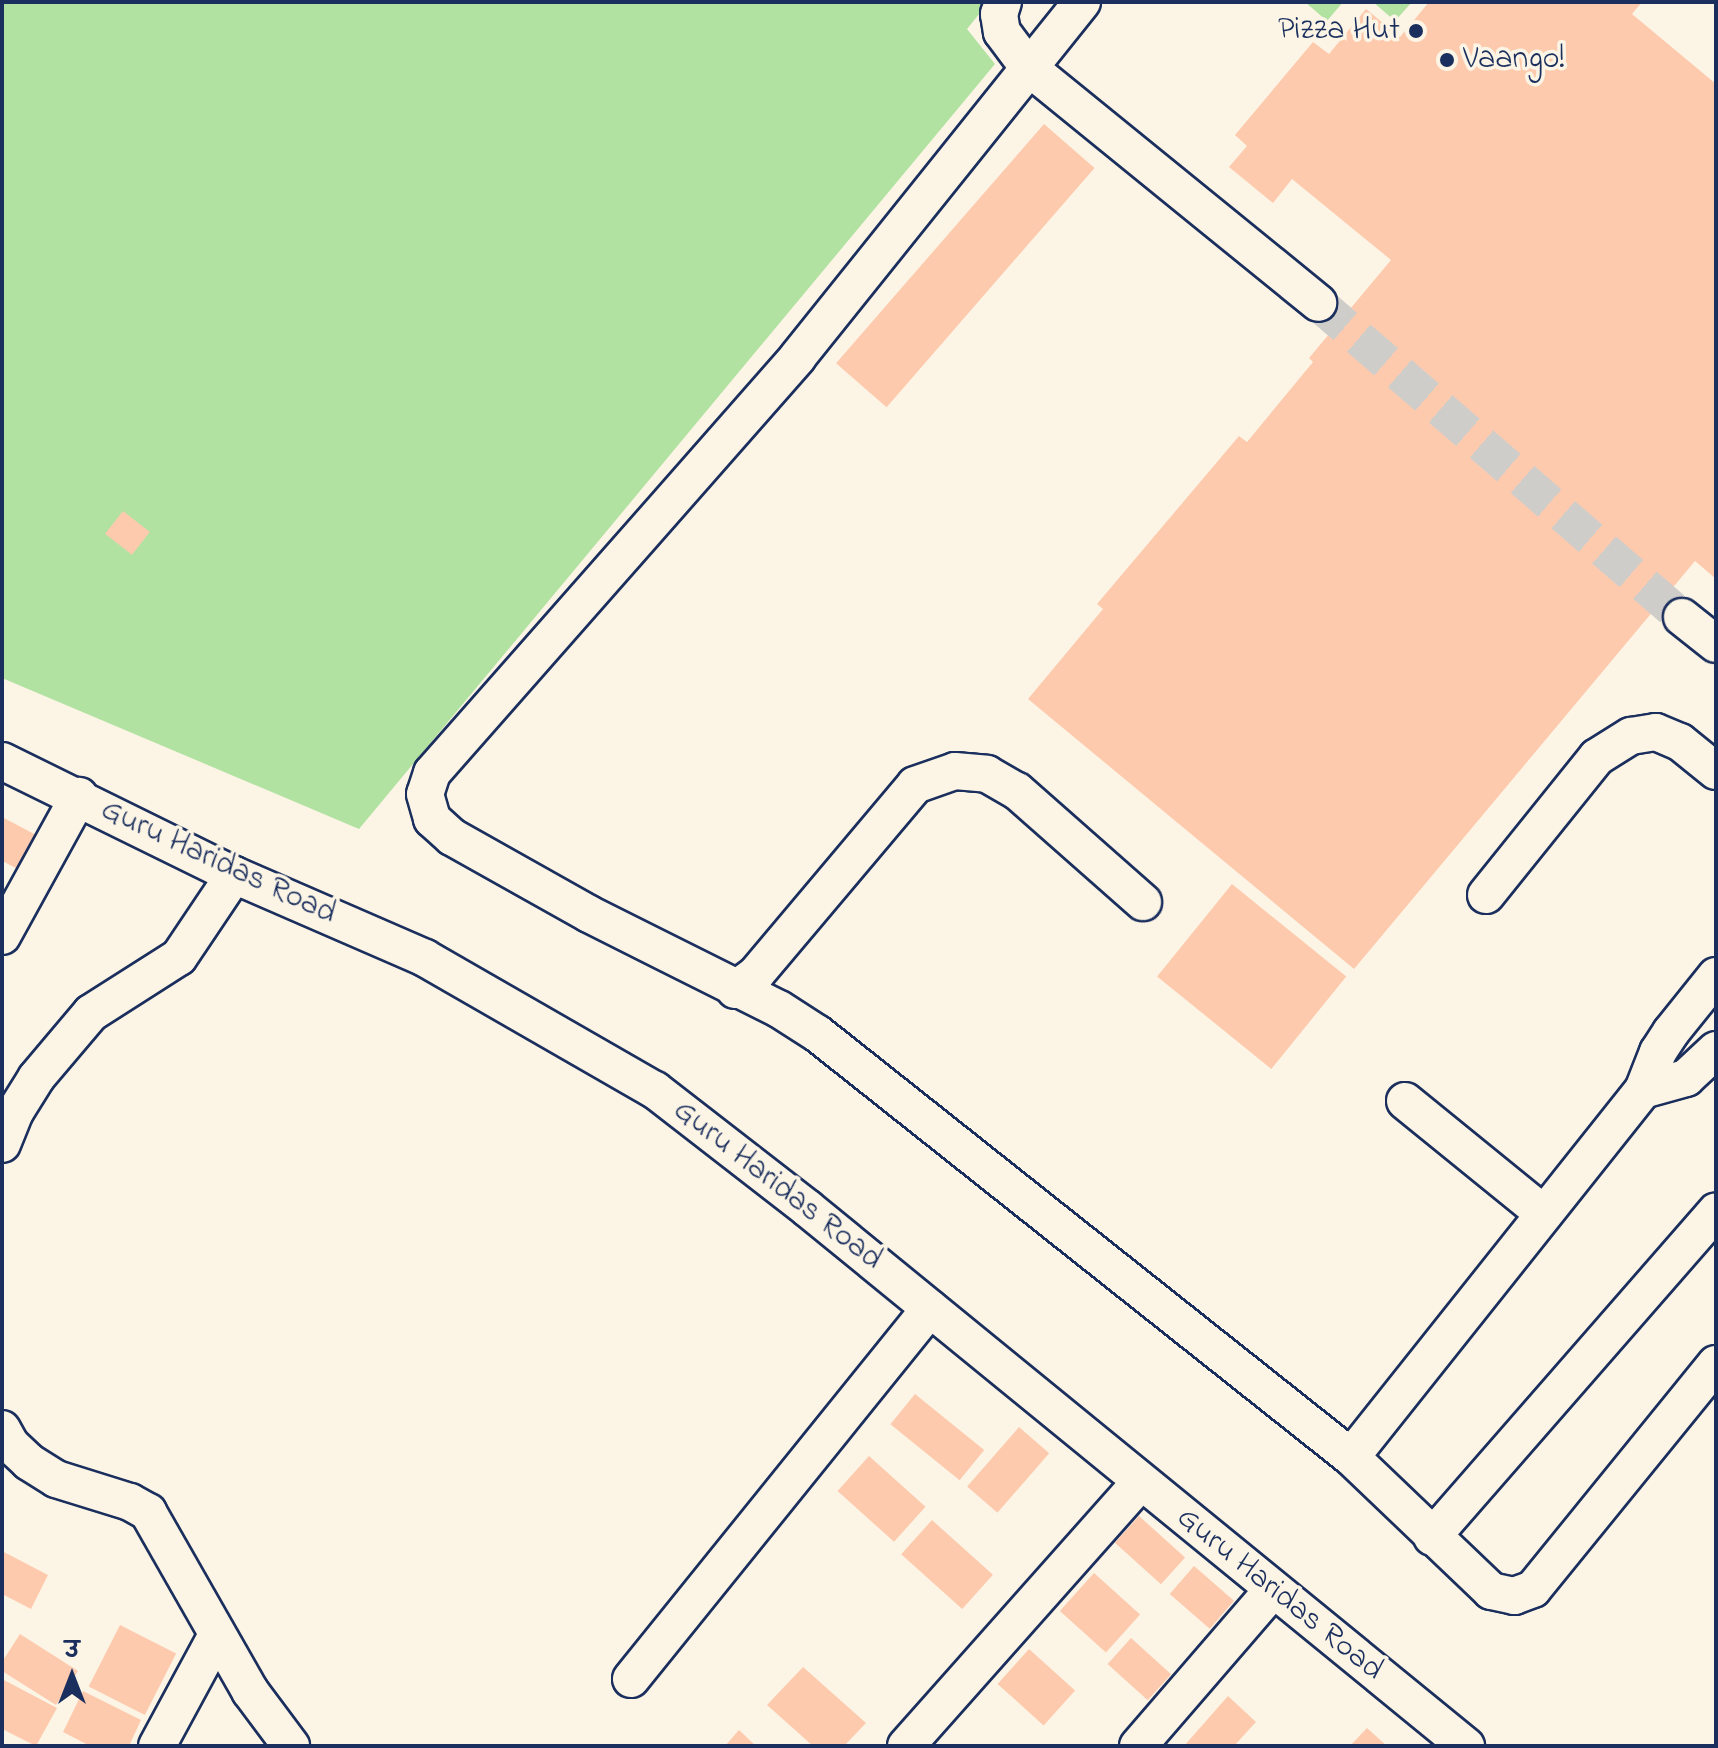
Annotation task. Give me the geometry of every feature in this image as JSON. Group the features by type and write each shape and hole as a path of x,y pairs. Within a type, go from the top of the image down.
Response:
{"street":[{"path":"1003,2 999,14 1002,32 1028,67 1318,303"},
{"path":"1082,2 798,357 432,773 425,794 432,819 452,837 735,990 779,1009 818,1034 1351,1457 1491,1591 1514,1596 1533,1589 1716,1364"},
{"path":"1682,617 1716,644"},
{"path":"1486,895 1597,757 1631,736 1656,732 1680,742 1716,771"},
{"name":"Guru Haridas Road","path":"2,761 79,796 234,875 425,958 655,1090 930,1309 1272,1591 1466,1746"},
{"path":"735,990 756,974 915,785 955,771 987,774 1017,791 1143,902"},
{"path":"2,936 79,796"},
{"path":"2,1144 15,1112 36,1078 91,1013 179,957 234,875"},
{"path":"1351,1457 1643,1090 1658,1052 1716,976"},
{"path":"1643,1090 1686,1078 1716,1050"},
{"path":"1405,1101 1544,1214"},
{"path":"1432,1537 1716,1212"},
{"path":"631,1679 930,1309"},
{"path":"2,1429 11,1445 29,1462 56,1479 130,1502 148,1512 250,1691 291,1746"},
{"path":"906,1746 1140,1482"},
{"path":"1138,1746 1272,1591"},
{"path":"157,1746 217,1635"}],"green space":[{"path":"2,2 989,2 967,29 995,64 359,829 2,678"},
{"path":"1305,2 1343,2 1327,21"},
{"path":"1373,2 1412,2 1395,21"}],"building":[{"path":"1429,2 1642,2 1632,14 1716,84 1716,579 1695,561 1354,969 1028,699 1103,609 1097,604 1239,436 1247,442 1313,362 1309,358 1391,260 1292,179 1273,203 1229,167 1247,146 1235,135 1313,42 1329,54 1366,9 1400,37"},
{"path":"1044,124 1095,168 887,407 836,363"},
{"path":"123,511 150,532 132,555 105,534"},
{"path":"2,817 38,836 20,870 2,861"},
{"path":"1232,884 1346,977 1271,1069 1157,976"},
{"path":"915,1394 984,1450 960,1480 890,1424"},
{"path":"1019,1427 1049,1453 997,1513 967,1487"},
{"path":"869,1456 925,1507 894,1542 838,1491"},
{"path":"1139,1516 1185,1557 1161,1584 1115,1543"},
{"path":"932,1520 993,1575 962,1609 901,1554"},
{"path":"2,1551 48,1575 31,1609 2,1594"},
{"path":"1194,1566 1234,1601 1210,1629 1170,1594"},
{"path":"1094,1573 1140,1614 1106,1652 1060,1611"},
{"path":"120,1625 176,1654 145,1715 89,1686"},
{"path":"20,1634 78,1671 56,1705 2,1671 2,1662"},
{"path":"1131,1638 1171,1674 1148,1700 1108,1664"},
{"path":"1029,1649 1075,1690 1044,1725 998,1684"},
{"path":"803,1667 866,1723 844,1746 813,1746 767,1705"},
{"path":"2,1679 57,1708 36,1746 2,1729"},
{"path":"83,1691 141,1720 129,1746 90,1746 63,1732"},
{"path":"1228,1696 1256,1722 1234,1746 1184,1746"},
{"path":"1367,1728 1387,1746 1350,1746"},
{"path":"739,1730 756,1746 725,1746"}],"tunnel":[{"path":"1318,303 1682,617"}],"place":[{"name":"Pizza Hut","path":"1416,31"},
{"name":"Vaango!","path":"1447,60"}]}
